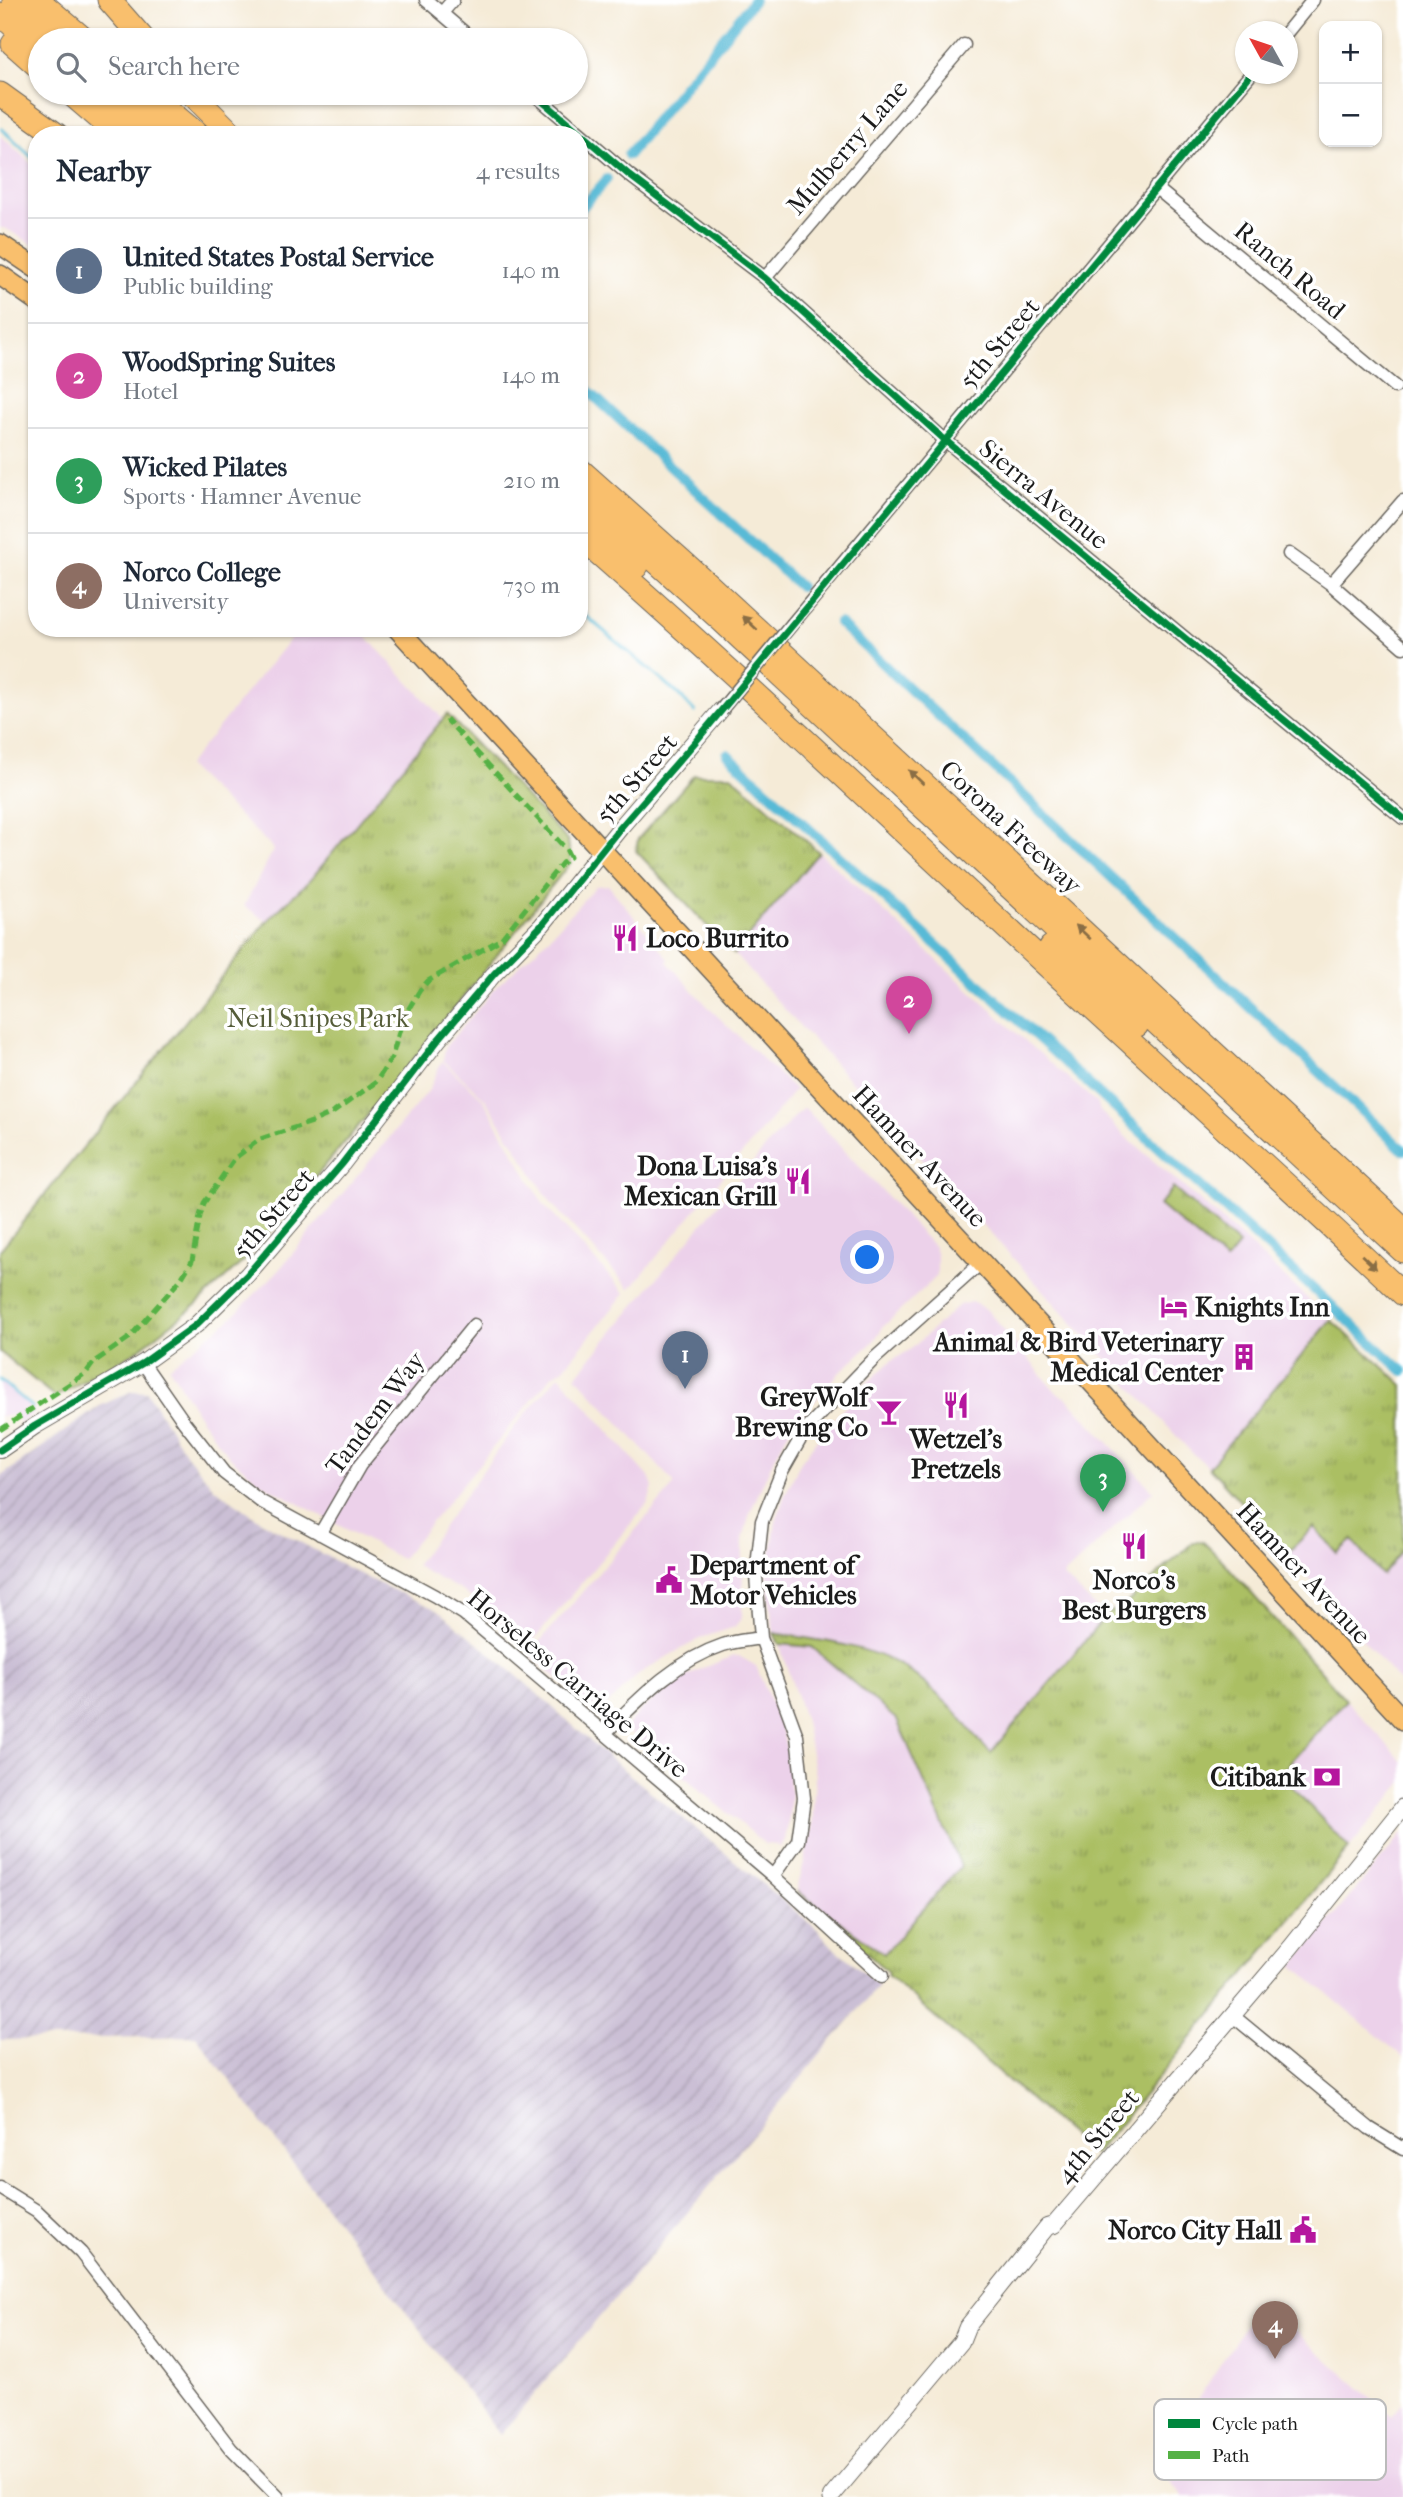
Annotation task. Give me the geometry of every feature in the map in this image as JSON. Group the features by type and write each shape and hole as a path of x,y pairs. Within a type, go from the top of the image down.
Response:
{"highway":[{"path":"14,0 47,28"},
{"path":"38,0 71,28"},
{"path":"110,0 134,28"},
{"path":"0,14 28,38"},
{"path":"0,33 28,58"},
{"path":"0,94 44,126"},
{"path":"84,105 108,126"},
{"path":"105,105 130,126"},
{"path":"136,105 161,126"},
{"path":"162,105 187,126"},
{"path":"203,105 224,126"},
{"name":"Corona Freeway","path":"588,477 710,586 1403,1228"},
{"path":"588,500 720,619 1217,1089 1403,1270"},
{"path":"588,522 1217,1089 1403,1251"},
{"path":"588,544 687,631 1072,989 1279,1176 1403,1294"},
{"path":"1217,1089 1310,1142"},
{"path":"1217,1089 1279,1176"}],"main road":[{"path":"0,244 28,263"},
{"path":"0,275 28,295"},
{"name":"Hamner Avenue","path":"405,637 1403,1720"}],"street":[{"path":"426,0 459,28"},
{"path":"442,13 453,0"},
{"path":"1296,21 1313,0"},
{"name":"Mulberry Lane","path":"765,278 964,45"},
{"name":"5th Street","path":"0,1450 55,1414 143,1363 196,1325 247,1276 342,1164 454,1021 494,974 542,925 1243,84"},
{"name":"Sierra Avenue","path":"547,105 572,126"},
{"name":"Sierra Avenue","path":"588,140 629,175 765,278 946,441 1403,818"},
{"name":"Ranch Road","path":"1155,187 1395,387"},
{"path":"1331,584 1403,501"},
{"path":"1289,554 1331,584 1403,647"},
{"path":"773,1876 798,1842 804,1798 797,1736 761,1639 755,1576 762,1521 782,1471 806,1429 874,1358 982,1262"},
{"name":"Tandem Way","path":"320,1534 360,1465 474,1325"},
{"name":"Horseless Carriage Drive","path":"143,1363 224,1473 260,1501 463,1613 773,1876 882,1976"},
{"path":"605,1732 645,1694 685,1662 725,1644 761,1639"},
{"name":"4th Street","path":"1050,2226 1291,1947 1403,1807"},
{"path":"1232,2015 1369,2128 1403,2149"},
{"path":"0,2188 37,2211 81,2253 231,2449 278,2497"},
{"path":"961,2342 974,2303 981,2293 1021,2246 1050,2226"},
{"path":"831,2497 994,2305 1038,2250 1050,2226"}],"shaded area":[{"path":"0,135 28,161 28,242 5,228 0,228"},
{"path":"292,637 366,637 443,719 311,879 267,921 244,906 274,849 187,766"},
{"path":"819,852 1098,1104 1100,1111 1127,1138 1229,1226 1331,1320 1209,1467 1191,1452 734,954"},
{"path":"608,885 669,959 667,962 711,1010 795,1090 630,1289 552,1204 485,1099 443,1060 446,1046 499,984 544,943 596,886"},
{"path":"442,1061 483,1099 544,1205 625,1293 563,1369 552,1376 401,1559 261,1483 230,1457 200,1418 169,1367 229,1320 278,1271 429,1090"},
{"path":"803,1108 934,1247 937,1276 839,1373 789,1431 750,1513 743,1539 742,1617 735,1627 704,1637 677,1651 640,1673 605,1706 590,1707 529,1654 675,1484 576,1376 766,1147"},
{"path":"971,1302 986,1309 1058,1394 1067,1398 1153,1491 1063,1576 1100,1611 1109,1612 991,1753 873,1653 830,1642 774,1633 767,1581 776,1522 801,1461 865,1385 891,1361 910,1350 959,1305"},
{"path":"559,1375 649,1477 653,1487 648,1503 529,1646 464,1592 415,1566 514,1427"},
{"path":"0,1382 36,1412 21,1423 15,1415 0,1416"},
{"path":"132,1391 147,1392 185,1453 214,1488 264,1523 445,1616 607,1756 816,1928 832,1946 879,1985 500,2435 196,2036 0,2040 0,1477 100,1406"},
{"path":"1314,1526 1351,1539 1382,1574 1403,1549 1403,1686 1287,1553"},
{"path":"779,1644 812,1647 897,1720 958,1855 961,1866 884,1955 797,1890 812,1830 815,1775 805,1721"},
{"path":"734,1656 756,1666 781,1727 787,1751 791,1794 785,1840 779,1848 777,1845 765,1844 627,1729 641,1710 679,1680"},
{"path":"1346,1700 1403,1762 1403,1782 1349,1848 1280,1774"},
{"path":"1403,1833 1403,2057 1293,1965"},
{"path":"1261,2301 1373,2399 1198,2399"},
{"path":"1403,2403 1403,2497 1183,2497 1169,2480 1386,2480 1386,2411 1392,2416"}],"green space":[{"name":"Neil Snipes Park","path":"447,714 568,841 571,862 393,1085 250,1255 196,1305 135,1352 55,1397 0,1352 0,1250 267,921 311,879"},
{"path":"694,775 731,775 819,852 734,954 636,851 638,839"},
{"path":"1173,1188 1239,1245 1226,1261 1159,1205"},
{"path":"1331,1320 1403,1385 1403,1549 1382,1575 1352,1540 1337,1553 1314,1527 1287,1553 1209,1467"},
{"path":"1197,1541 1203,1542 1222,1560 1346,1700 1280,1774 1349,1848 1094,2155 887,1975 888,1972 797,1891 884,1954 961,1866 897,1720 812,1647 779,1644 774,1633 853,1647 898,1664 919,1678 952,1708 991,1753 1109,1612 1119,1610"}],"waterway":[{"path":"628,155 754,0"},
{"path":"2,129 28,154"},
{"path":"588,201 607,179"},
{"path":"588,390 800,587"},
{"path":"588,618 678,694 695,712"},
{"path":"839,623 1403,1150"},
{"path":"727,754 1403,1371"},
{"path":"0,1380 32,1407"}],"marked path":[{"path":"0,1430 86,1373 94,1362 129,1338 181,1279 192,1261 204,1203 235,1158 260,1139 334,1112 376,1082 392,1057 403,1018 420,990 428,981 501,939 562,863 570,857 566,849 446,719"}],"cycle path":[{"path":"0,1450 35,1426 143,1363 196,1325 247,1275 342,1164 438,1040 494,974 542,925 620,828 696,741 1243,84"},
{"path":"547,105 572,126"},
{"path":"588,140 629,175 765,278 946,441 1403,818"}],"place":[{"name":"Loco Burrito","path":"625,938"},
{"name":"WoodSpring Suites","path":"909,1034"},
{"name":"Dona Luisa’s Mexican Grill","path":"798,1181"},
{"name":"Knights Inn","path":"1174,1307"},
{"name":"Animal & Bird Veterinary Medical Center","path":"1244,1357"},
{"name":"United States Postal Service","path":"685,1389"},
{"name":"Wetzel's Pretzels","path":"956,1405"},
{"name":"GreyWolf Brewing Co","path":"889,1412"},
{"name":"Wicked Pilates","path":"1103,1512"},
{"name":"Norco's Best Burgers","path":"1134,1546"},
{"name":"Department of Motor Vehicles","path":"669,1580"},
{"name":"Citibank","path":"1327,1777"},
{"name":"Norco City Hall","path":"1303,2230"},
{"name":"Norco College","path":"1275,2359"}]}
